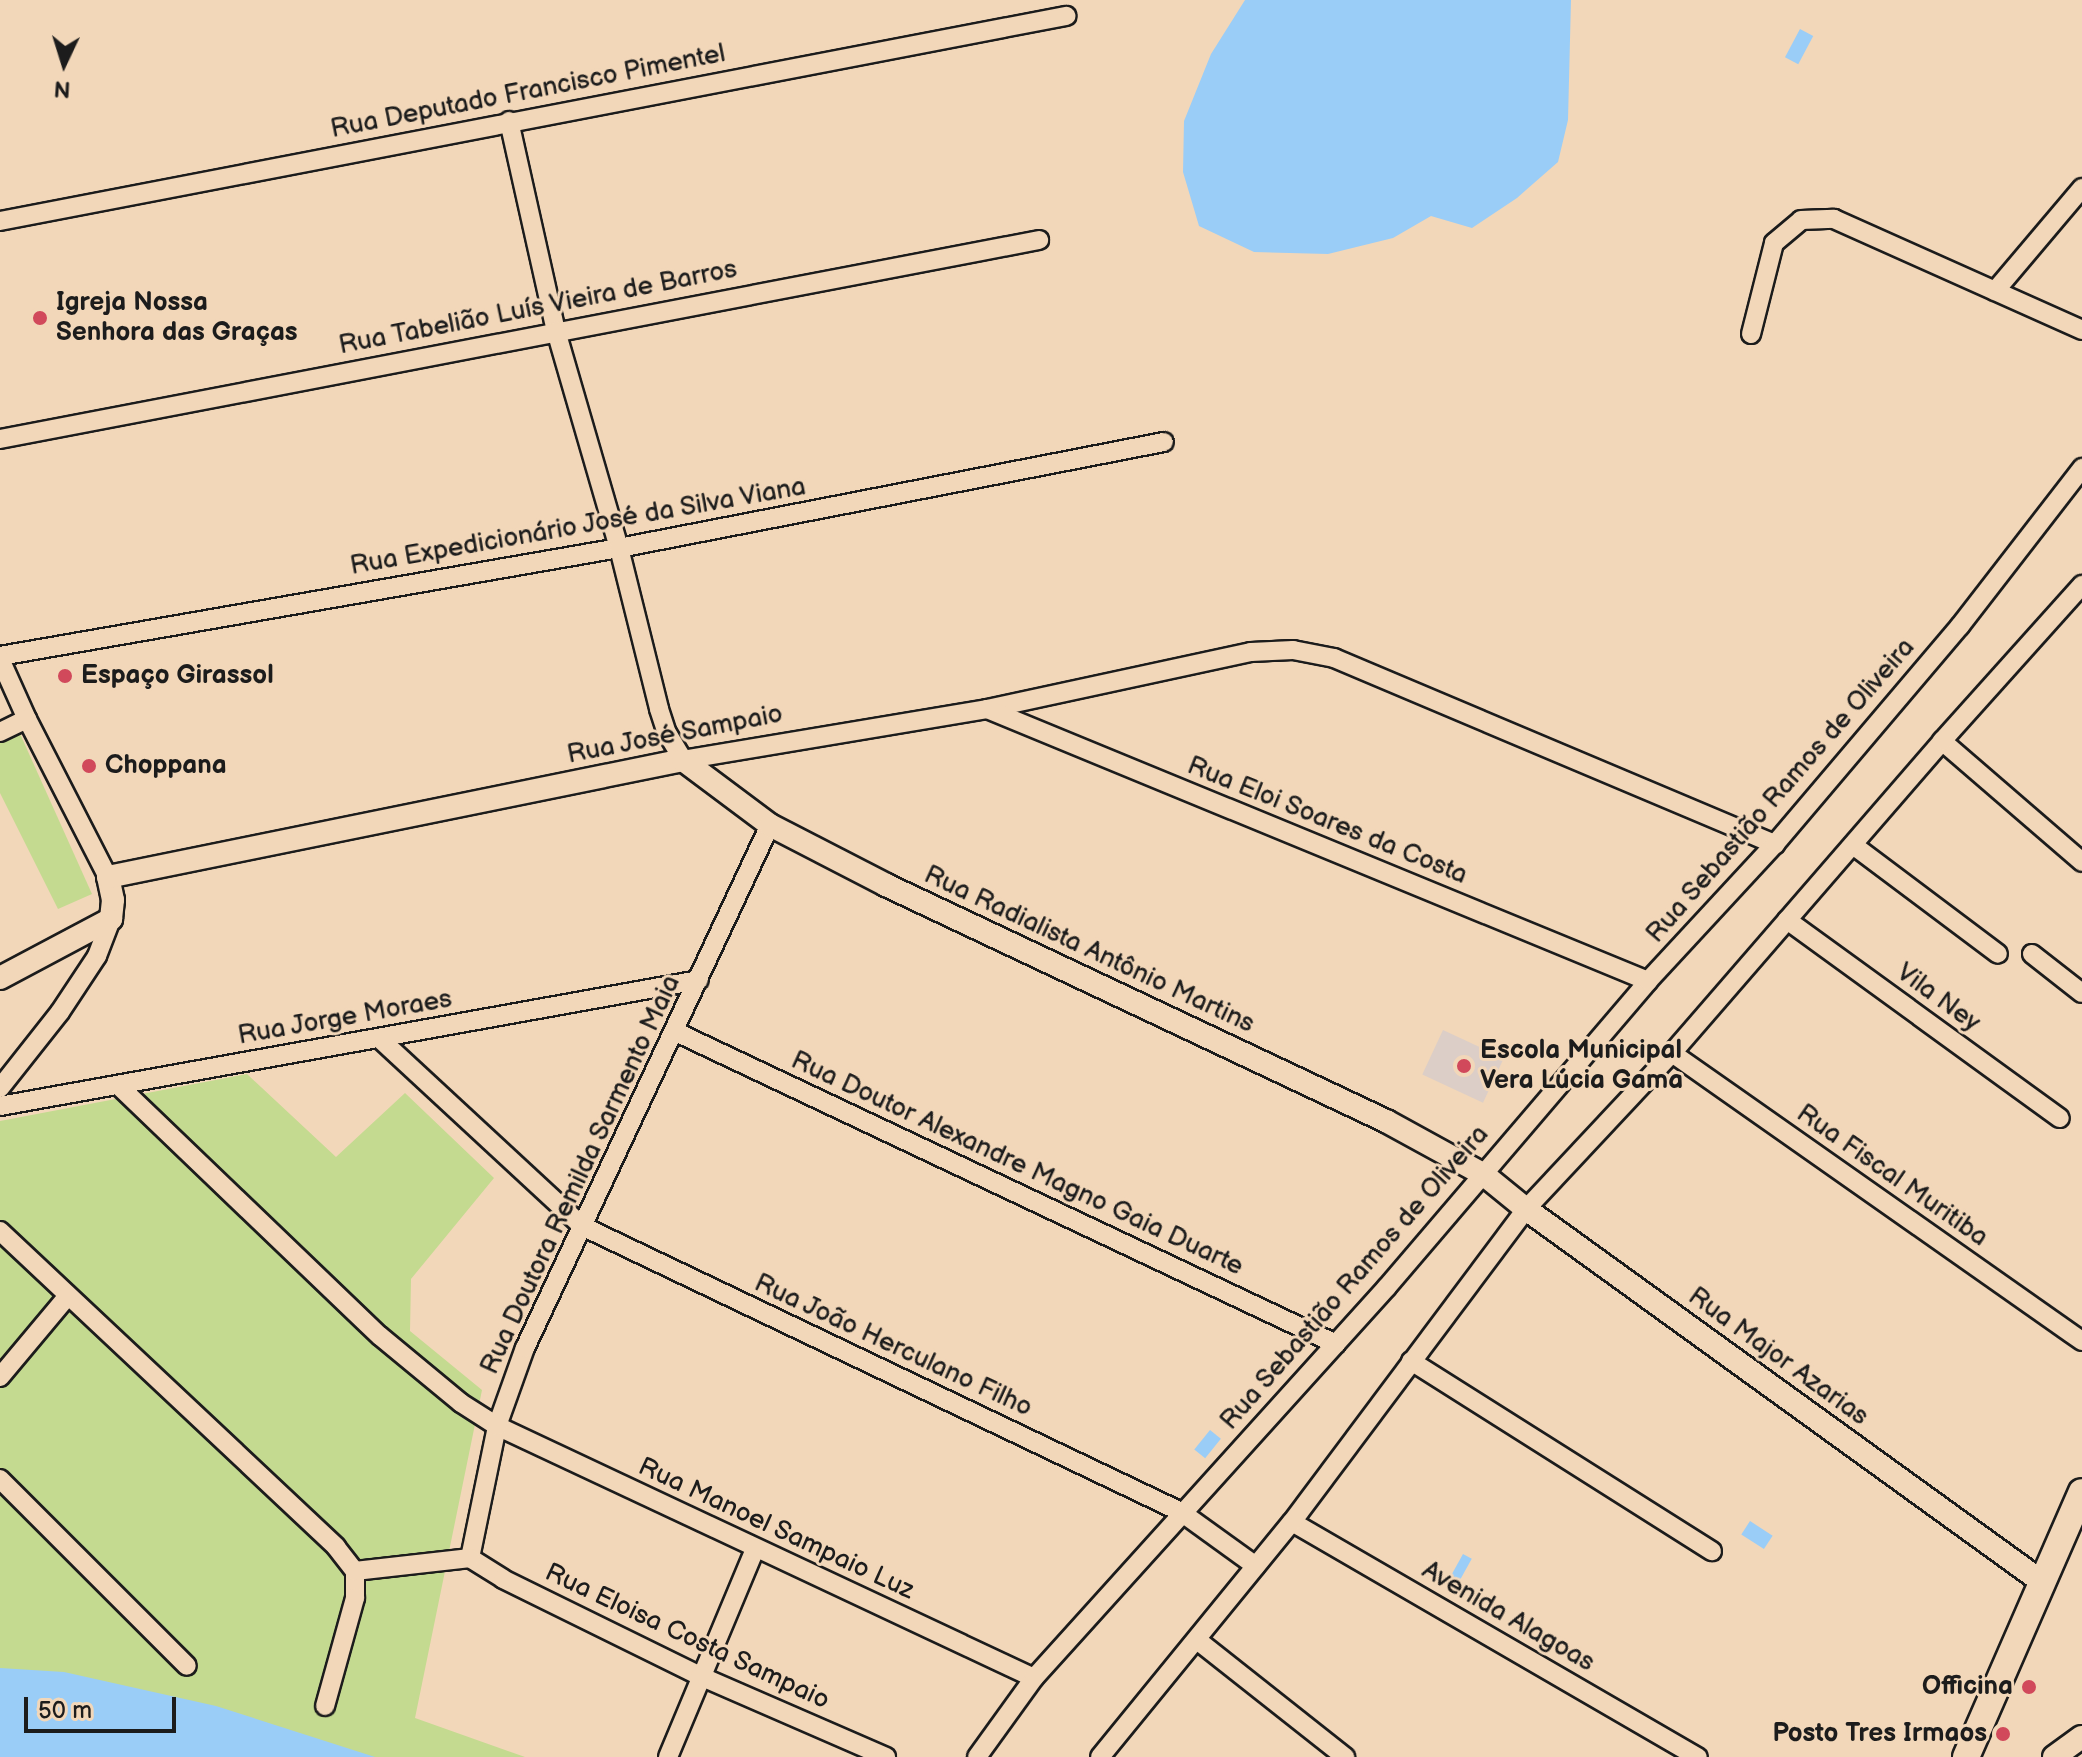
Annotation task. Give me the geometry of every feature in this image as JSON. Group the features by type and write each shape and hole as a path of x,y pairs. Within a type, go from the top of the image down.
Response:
{"main road":[{"path":"1966,1757 2082,1492"}],"street":[{"name":"Rua Deputado Francisco Pimentel","path":"0,221 1066,16"},
{"path":"509,121 556,331 619,548 659,709 667,733 683,760"},
{"path":"1995,291 2082,188"},
{"path":"1751,334 1774,243 1801,220 1834,219 2082,330"},
{"name":"Rua Tabelião Luís Vieira de Barros","path":"0,439 1039,240"},
{"name":"Rua Expedicionário José da Silva Viana","path":"0,657 619,548 1164,442"},
{"name":"Rua Sebastião Ramos de Oliveira","path":"977,1757 1034,1678 1336,1344 1648,981 1775,844 1960,626 2082,468"},
{"path":"1100,1757 1292,1522 1526,1209 1672,1053 1942,741 2082,585"},
{"name":"Rua José Sampaio","path":"108,877 683,760 987,709 1251,652 1293,650 1334,658 1775,844"},
{"path":"0,657 27,719 108,877 113,900 111,919 97,956 60,1012 0,1088"},
{"name":"Rua Eloi Soares da Costa","path":"987,709 1648,981"},
{"path":"0,732 27,719"},
{"path":"1942,741 2081,858"},
{"name":"Rua Radialista Antônio Martins","path":"683,760 770,825 886,885 1386,1121 1483,1174"},
{"name":"Rua Doutora Remilda Sarmento Maia","path":"470,1558 497,1426 525,1348 676,1032 770,825"},
{"path":"1853,845 1998,954"},
{"path":"0,978 111,919"},
{"name":"Vila Ney","path":"1787,920 2060,1118"},
{"path":"2032,954 2082,993"},
{"name":"Rua Jorge Moraes","path":"0,1106 699,980"},
{"name":"Rua Doutor Alexandre Magno Gaia Duarte","path":"676,1032 1336,1344"},
{"name":"Rua João Herculano Filho","path":"380,1039 582,1226 1181,1512 1256,1566"},
{"name":"Rua Fiscal Muritiba","path":"1672,1053 2082,1341"},
{"name":"Rua Manoel Sampaio Luz","path":"119,1086 380,1336 461,1403 497,1426 1034,1678"},
{"name":"Rua Major Azarias","path":"1483,1174 1526,1209 2042,1582"},
{"path":"0,1231 336,1547 355,1571 355,1598 325,1706"},
{"path":"0,1377 67,1297"},
{"path":"1411,1361 1712,1551"},
{"path":"0,1479 187,1666"},
{"name":"Avenida Alagoas","path":"1292,1522 1698,1757"},
{"path":"668,1757 755,1549"},
{"path":"355,1571 470,1558"},
{"name":"Rua Eloisa Costa Sampaio","path":"470,1558 503,1579 700,1676 886,1757"},
{"path":"1197,1640 1345,1757"},
{"path":"2054,1757 2082,1737"}],"shaded area":[{"name":"Escola Municipal Vera Lúcia Gama","path":"1443,1030 1504,1058 1483,1103 1422,1074"}],"green space":[{"path":"17,727 92,894 58,909 0,793 0,736"},
{"path":"247,1074 336,1157 405,1093 494,1178 411,1279 410,1331 482,1390 415,1718 525,1757 0,1757 0,1121"}],"water":[{"path":"1245,0 1571,0 1568,120 1558,162 1517,198 1472,228 1431,216 1393,238 1328,254 1254,252 1199,226 1183,172 1184,121 1211,54"},
{"path":"1800,29 1813,36 1798,64 1785,57"},
{"path":"1210,1430 1221,1439 1205,1458 1194,1449"},
{"path":"1750,1521 1773,1536 1764,1549 1741,1534"},
{"path":"1463,1554 1472,1559 1458,1583 1449,1578"},
{"path":"0,1668 64,1672 216,1706 375,1757 0,1757"}],"place":[{"name":"Igreja Nossa Senhora das Graças","path":"40,318"},
{"name":"Espaço Girassol","path":"65,676"},
{"name":"Choppana","path":"89,766"},
{"name":"Escola Municipal Vera Lúcia Gama","path":"1464,1066"},
{"name":"Officina","path":"2029,1687"},
{"name":"Posto Tres Irmaos","path":"2003,1734"}]}
